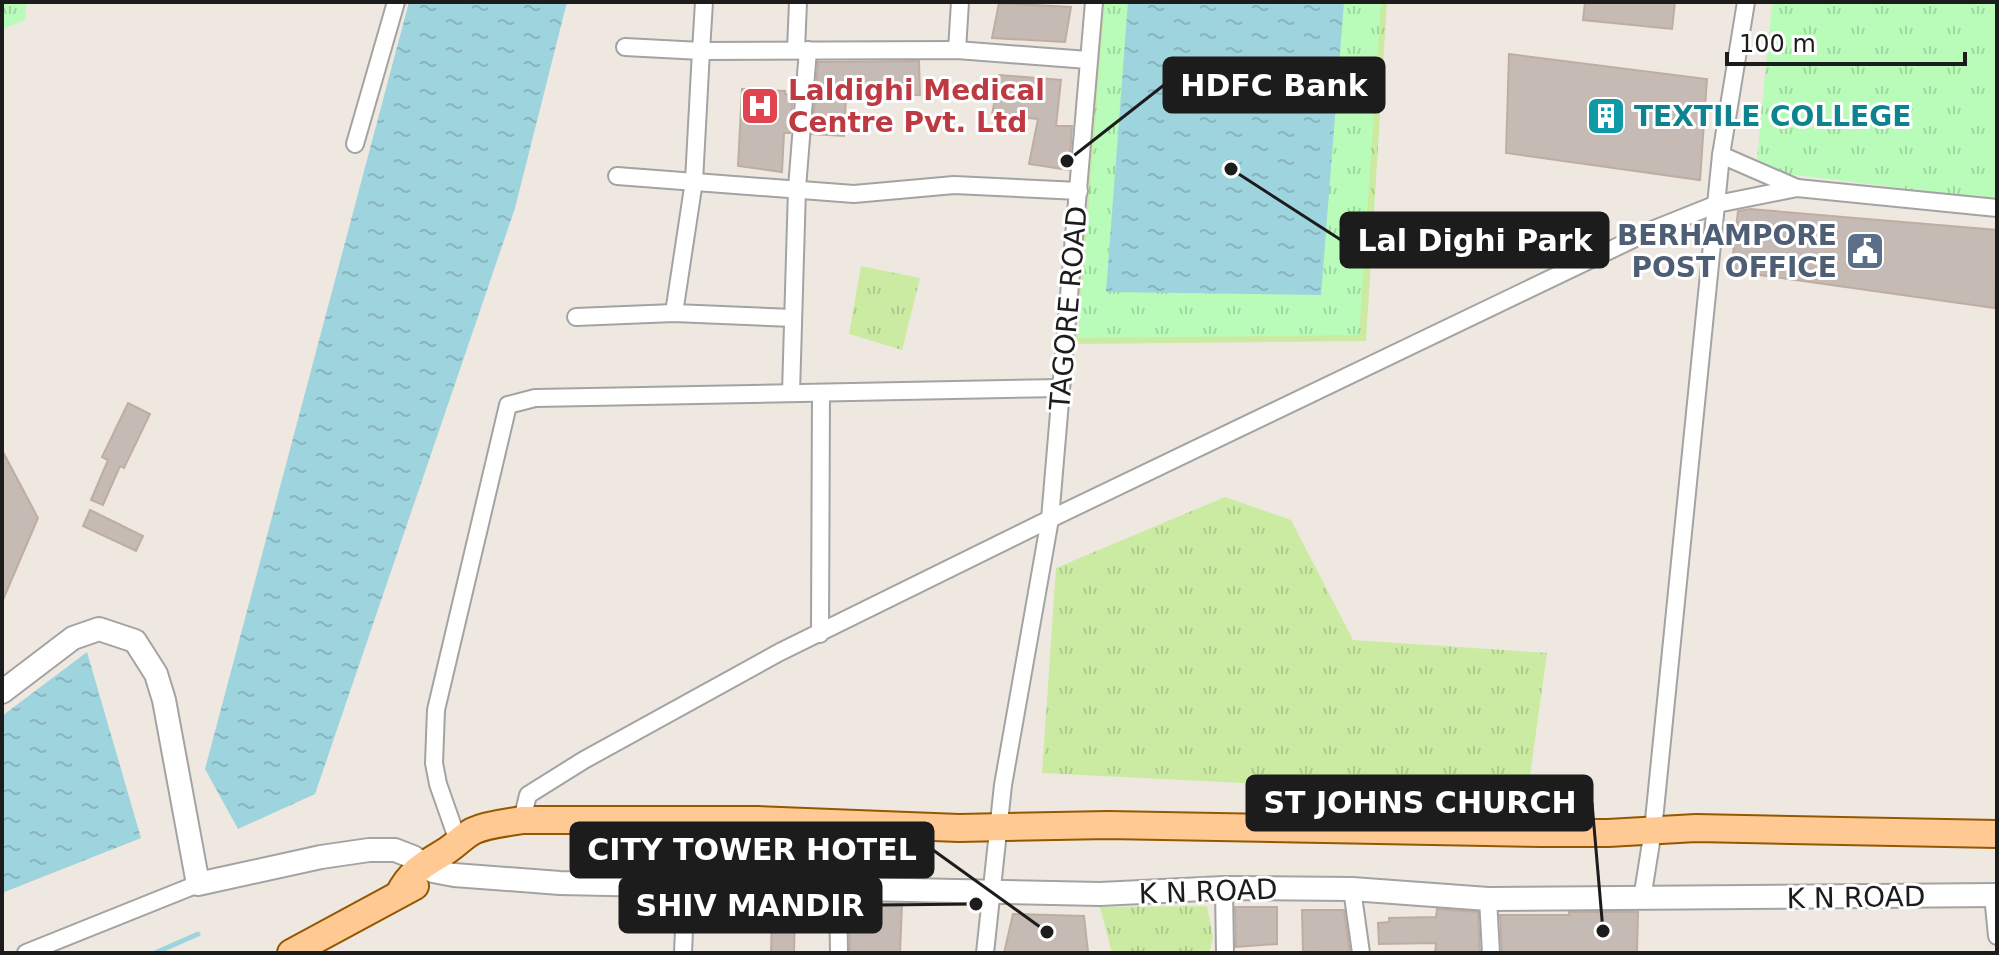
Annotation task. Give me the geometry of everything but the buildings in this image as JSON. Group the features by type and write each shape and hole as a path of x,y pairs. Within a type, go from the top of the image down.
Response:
{"main road":[{"path":"291,953 399,894 406,879 474,831 522,820 757,820 997,828 1108,825 1608,833 1725,828 1997,834"}],"street":[{"path":"355,144 396,2"},
{"path":"674,313 694,181 704,2"},
{"path":"791,393 802,50 798,2"},
{"path":"957,50 960,2"},
{"name":"TAGORE ROAD","path":"985,953 997,828 1050,519 1094,2"},
{"path":"1642,899 1653,830 1721,155 1746,2"},
{"path":"625,47 701,51 957,50 1088,60"},
{"path":"1721,155 1797,188"},
{"path":"617,176 854,194 988,184 1079,191"},
{"path":"522,820 528,795 584,760 780,652 1652,230 1717,204 1797,188 1997,208"},
{"path":"576,317 674,313 793,318"},
{"path":"440,857 438,784 434,763 436,710 508,405 535,398 1061,388"},
{"path":"820,634 821,393"},
{"path":"2,692 73,638 99,629 135,641 156,674 164,700 198,884 26,953"},
{"name":"K N ROAD","path":"198,884 321,857 369,850 395,850 440,857 454,875 560,883 1100,894 1224,888 1352,889 1488,899 1995,895"},
{"path":"683,953 686,886"},
{"path":"1224,888 1225,953"},
{"path":"1352,889 1361,953"},
{"path":"838,890 839,953"},
{"path":"1995,895 1997,936"},
{"path":"1488,899 1491,953"}],"green space":[{"path":"2,2 27,2 25,20 2,29"},
{"path":"1102,2 1122,2 1102,322 1074,321"},
{"path":"1105,2 1381,2 1359,335 1078,338"},
{"path":"1353,2 1387,2 1366,341 1073,344 1074,326 1109,324"},
{"path":"1772,2 1997,2 1997,200 1756,170"},
{"path":"861,266 920,278 902,350 849,334"},
{"path":"1225,497 1291,520 1353,640 1547,653 1527,797 1042,773 1056,568"},
{"path":"1207,906 1213,937 1209,953 1112,953 1100,907"}],"water":[{"path":"409,2 567,2 515,208 315,794 238,829 205,769"},
{"path":"1128,2 1344,2 1321,295 1106,292"},
{"path":"87,652 141,838 2,893 2,716"}],"waterway":[{"path":"155,953 198,934"}],"place":[{"name":"Laldighi Medical Centre Pvt. Ltd","path":"760,106"},
{"name":"TEXTILE COLLEGE","path":"1606,116"},
{"name":"HDFC Bank","path":"1067,161"},
{"name":"Lal Dighi Park","path":"1231,169"},
{"name":"BERHAMPORE POST OFFICE","path":"1865,251"},
{"name":"SHIV MANDIR","path":"976,904"},
{"name":"ST JOHNS CHURCH","path":"1603,931"},
{"name":"CITY TOWER HOTEL","path":"1047,932"}]}
